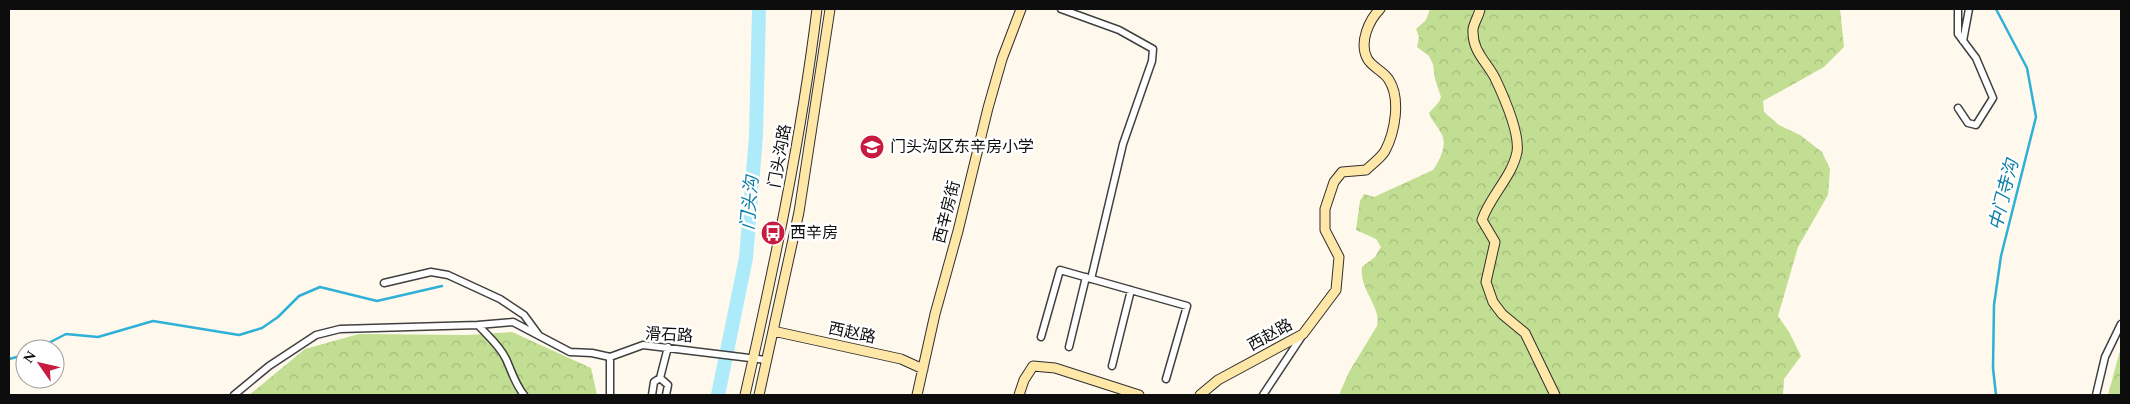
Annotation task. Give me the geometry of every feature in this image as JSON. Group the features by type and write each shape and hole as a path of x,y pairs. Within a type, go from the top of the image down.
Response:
{"street":[{"name":"门头沟路","path":"745,395 785,215 806,100 817,9"},
{"name":"门头沟路","path":"759,395 799,212 830,9"},
{"name":"西辛房街","path":"917,395 934,314 958,231 988,108 1002,59 1021,9"},
{"path":"1061,9 1118,30 1153,49 1152,61 1123,144 1069,347"},
{"name":"西赵路","path":"1200,395 1218,380 1303,334 1336,290 1339,256 1325,230 1324,209 1334,182 1342,172 1366,170 1384,152 1394,127 1396,100 1389,80 1367,59 1364,46 1371,18 1380,9"},
{"path":"1480,9 1472,29 1475,49 1494,77 1517,135 1517,151 1511,167 1487,206 1482,220 1495,242 1486,282 1493,302 1502,314 1525,333 1555,395"},
{"path":"1958,9 1958,34 1976,58 1993,98 1976,125 1968,123 1958,108"},
{"path":"1964,41 1969,9"},
{"path":"1041,336 1060,270 1187,306 1166,379"},
{"path":"384,283 431,272 448,275 500,299 524,315 538,334"},
{"path":"1112,366 1132,290"},
{"path":"234,395 269,366 316,336 340,329 478,326 513,322 570,352 592,353 610,357 610,395"},
{"path":"2096,395 2105,357 2121,324"},
{"path":"478,326 497,345 506,359 514,380 524,395"},
{"name":"西赵路","path":"773,331 901,359 922,368"},
{"path":"1262,395 1303,334"},
{"name":"滑石路","path":"610,357 642,345 714,352 766,360"},
{"path":"652,395 654,382 660,378 668,347"},
{"path":"1019,395 1024,380 1033,366 1056,368 1139,395"},
{"path":"660,378 668,385 666,395"}],"green space":[{"path":"1430,9 1840,9 1844,47 1824,67 1763,101 1764,112 1779,125 1800,135 1822,152 1830,169 1828,195 1798,247 1778,316 1789,332 1801,356 1784,379 1783,395 1339,395 1349,372 1377,326 1378,319 1364,283 1362,267 1375,257 1381,247 1376,239 1356,230 1360,201 1364,194 1374,197 1433,170 1442,152 1443,137 1429,113 1441,97 1435,79 1433,64 1429,56 1417,47 1419,37 1416,29 1426,20"},
{"path":"512,332 591,368 597,395 249,395 305,349 359,334 467,335"},
{"path":"2121,350 2121,395 2108,395 2119,354"}],"waterway":[{"name":"门头沟","path":"718,395 746,258 756,136 759,9"},
{"name":"中门寺沟","path":"1996,9 2027,68 2036,117 2001,256 1994,305 1993,368 1996,395"},
{"path":"56,339 66,334 98,337 153,321 239,335 262,328 278,317 299,296 320,287 377,301 442,286"},
{"path":"9,359 15,358"}],"place":[{"name":"门头沟区东辛房小学","path":"872,147"},
{"name":"西辛房","path":"773,233"}]}
